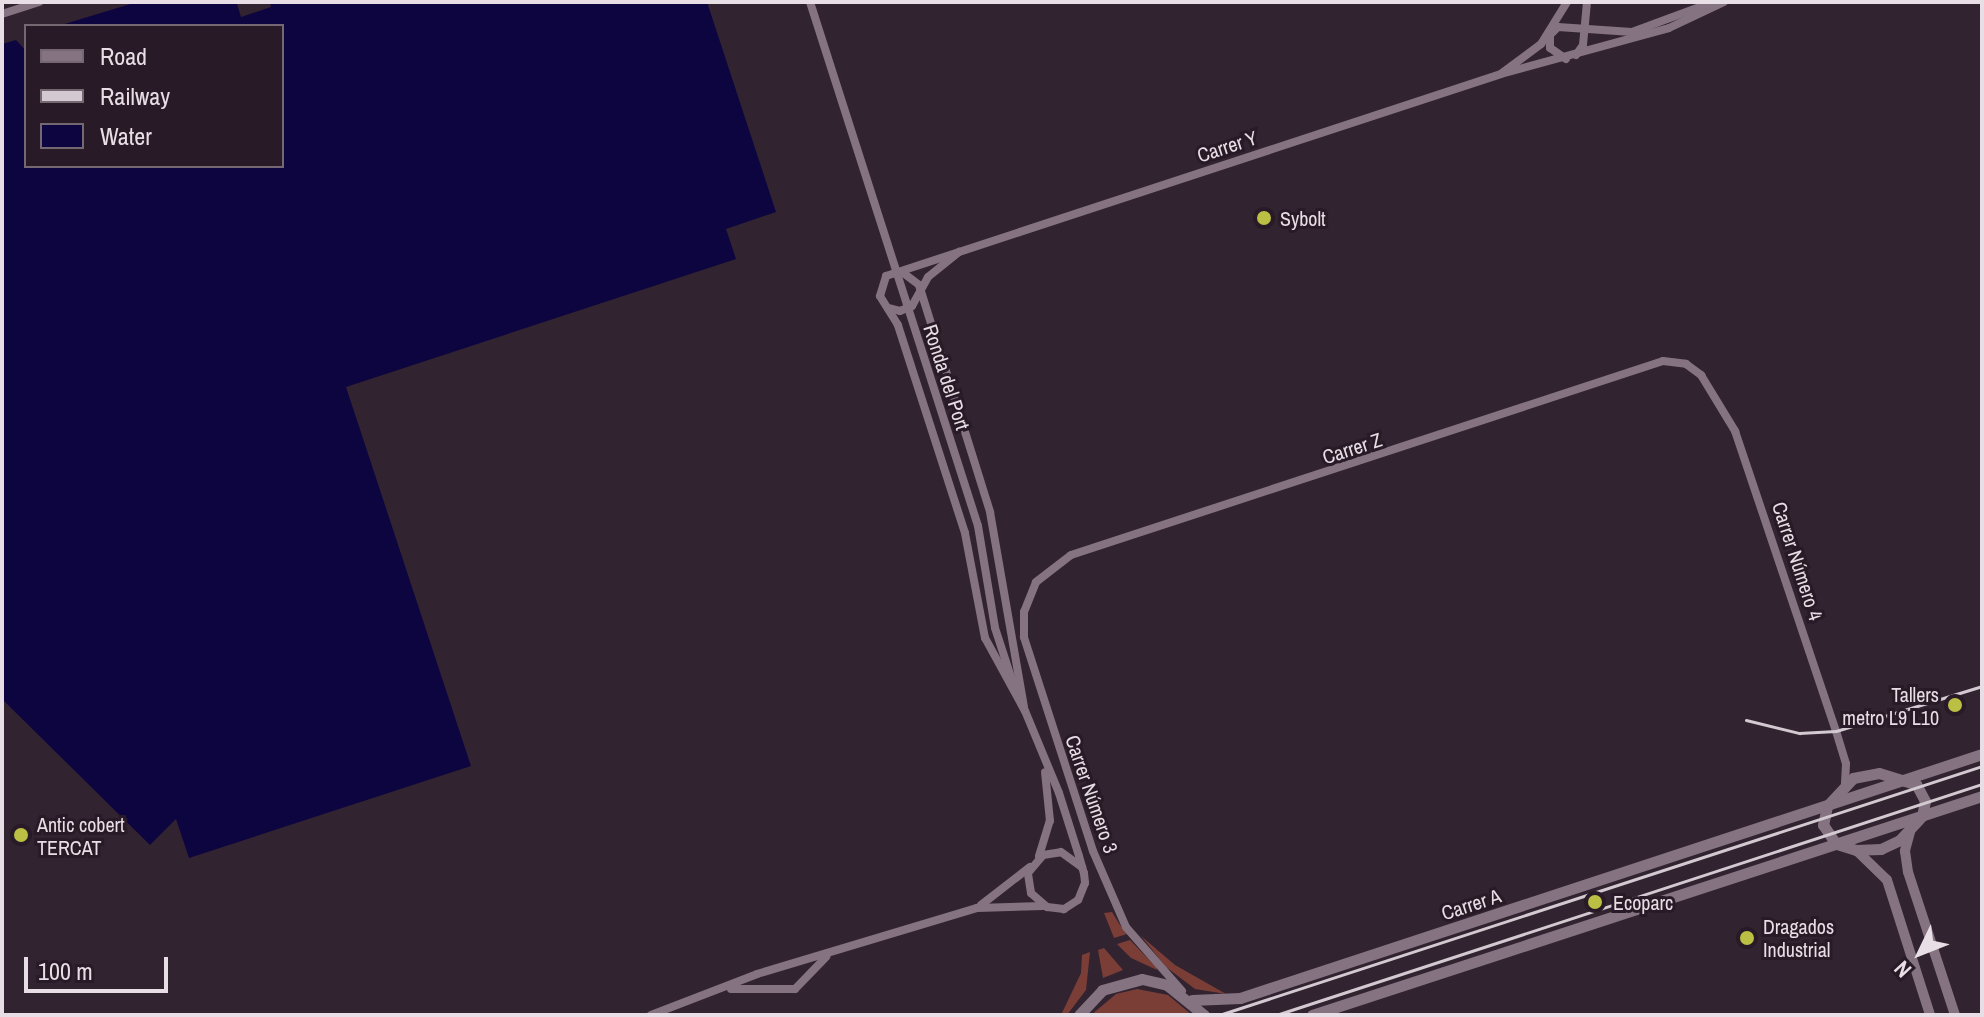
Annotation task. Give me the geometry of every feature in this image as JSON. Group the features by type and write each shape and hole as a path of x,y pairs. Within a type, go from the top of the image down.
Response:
{"main road":[{"path":"1827,806 1982,754"},
{"path":"1870,773 1908,779 1924,795 1922,816 1910,832 1881,849 1856,850 1836,844 1823,825 1827,806 1845,784 1870,773"},
{"path":"1314,1015 1982,796"},
{"name":"Carrer A","path":"1189,998 1240,998 1827,806"},
{"path":"1079,1015 1094,996 1130,979 1153,980 1189,998 1204,1015"}],"street":[{"path":"2,14 39,2"},
{"name":"Ronda del Port","path":"810,2 970,499 983,543 995,628 1043,763"},
{"path":"1567,2 1553,31 1550,48 1570,58 1583,45 1587,2"},
{"path":"1501,74 1563,25 1586,30 1632,32 1713,2"},
{"name":"Carrer Y","path":"901,271 1501,74 1570,58 1685,23 1724,2"},
{"path":"1574,27 1583,45"},
{"path":"885,305 908,309 935,268 963,249"},
{"path":"901,271 915,278 990,512 1025,711 990,653 965,533 898,325 885,305 880,285 890,273 901,271"},
{"name":"Carrer Z","path":"1036,582 1071,555 1663,361 1686,364"},
{"name":"Carrer Número 4","path":"1686,364 1709,383 1735,431 1840,742 1845,784"},
{"name":"Carrer Número 3","path":"1036,582 1024,612 1024,637 1093,851 1126,927 1189,998"},
{"path":"651,1015 728,989 757,974 827,956 977,908 1028,903 1064,909 1078,900 1085,883 1082,867 1059,793 1043,763"},
{"name":"Carrer Número 3","path":"1034,862 1050,821 1043,763"},
{"path":"1910,832 1905,851 1908,872 1955,1015"},
{"path":"1856,850 1887,880 1930,1015"},
{"path":"977,908 1034,862 1061,852 1082,867"},
{"path":"1034,862 1027,880 1031,893 1047,907"},
{"path":"728,989 795,989 827,956"},
{"path":"1921,990 1921,1015"}],"shaded area":[{"path":"1112,912 1127,934 1114,938 1104,913"},
{"path":"1141,936 1175,965 1226,994 1195,989 1166,967"},
{"path":"1130,940 1157,970 1131,958 1117,944"},
{"path":"1104,948 1123,970 1103,978 1098,950"},
{"path":"1090,952 1086,990 1067,1015 1061,1015 1081,973 1082,955"},
{"path":"1137,989 1168,995 1192,1015 1091,1015 1116,994"}],"water":[{"path":"137,2 241,2 237,4 241,17 271,7 270,2 707,2 776,212 726,229 736,259 346,387 471,766 189,858 176,819 150,845 2,699 2,44 16,40 24,49 24,168 284,168 284,24 65,24"}],"railway":[{"path":"1746,720 1799,733 1836,731 1982,686"},
{"path":"1219,1015 1982,766"},
{"path":"1276,1015 1982,784"}],"place":[{"name":"Sybolt","path":"1264,218"},
{"name":"Tallers metro L9 L10","path":"1955,705"},
{"name":"Antic cobert TERCAT","path":"21,835"},
{"name":"Ecoparc","path":"1595,902"},
{"name":"Dragados Industrial","path":"1747,938"}]}
